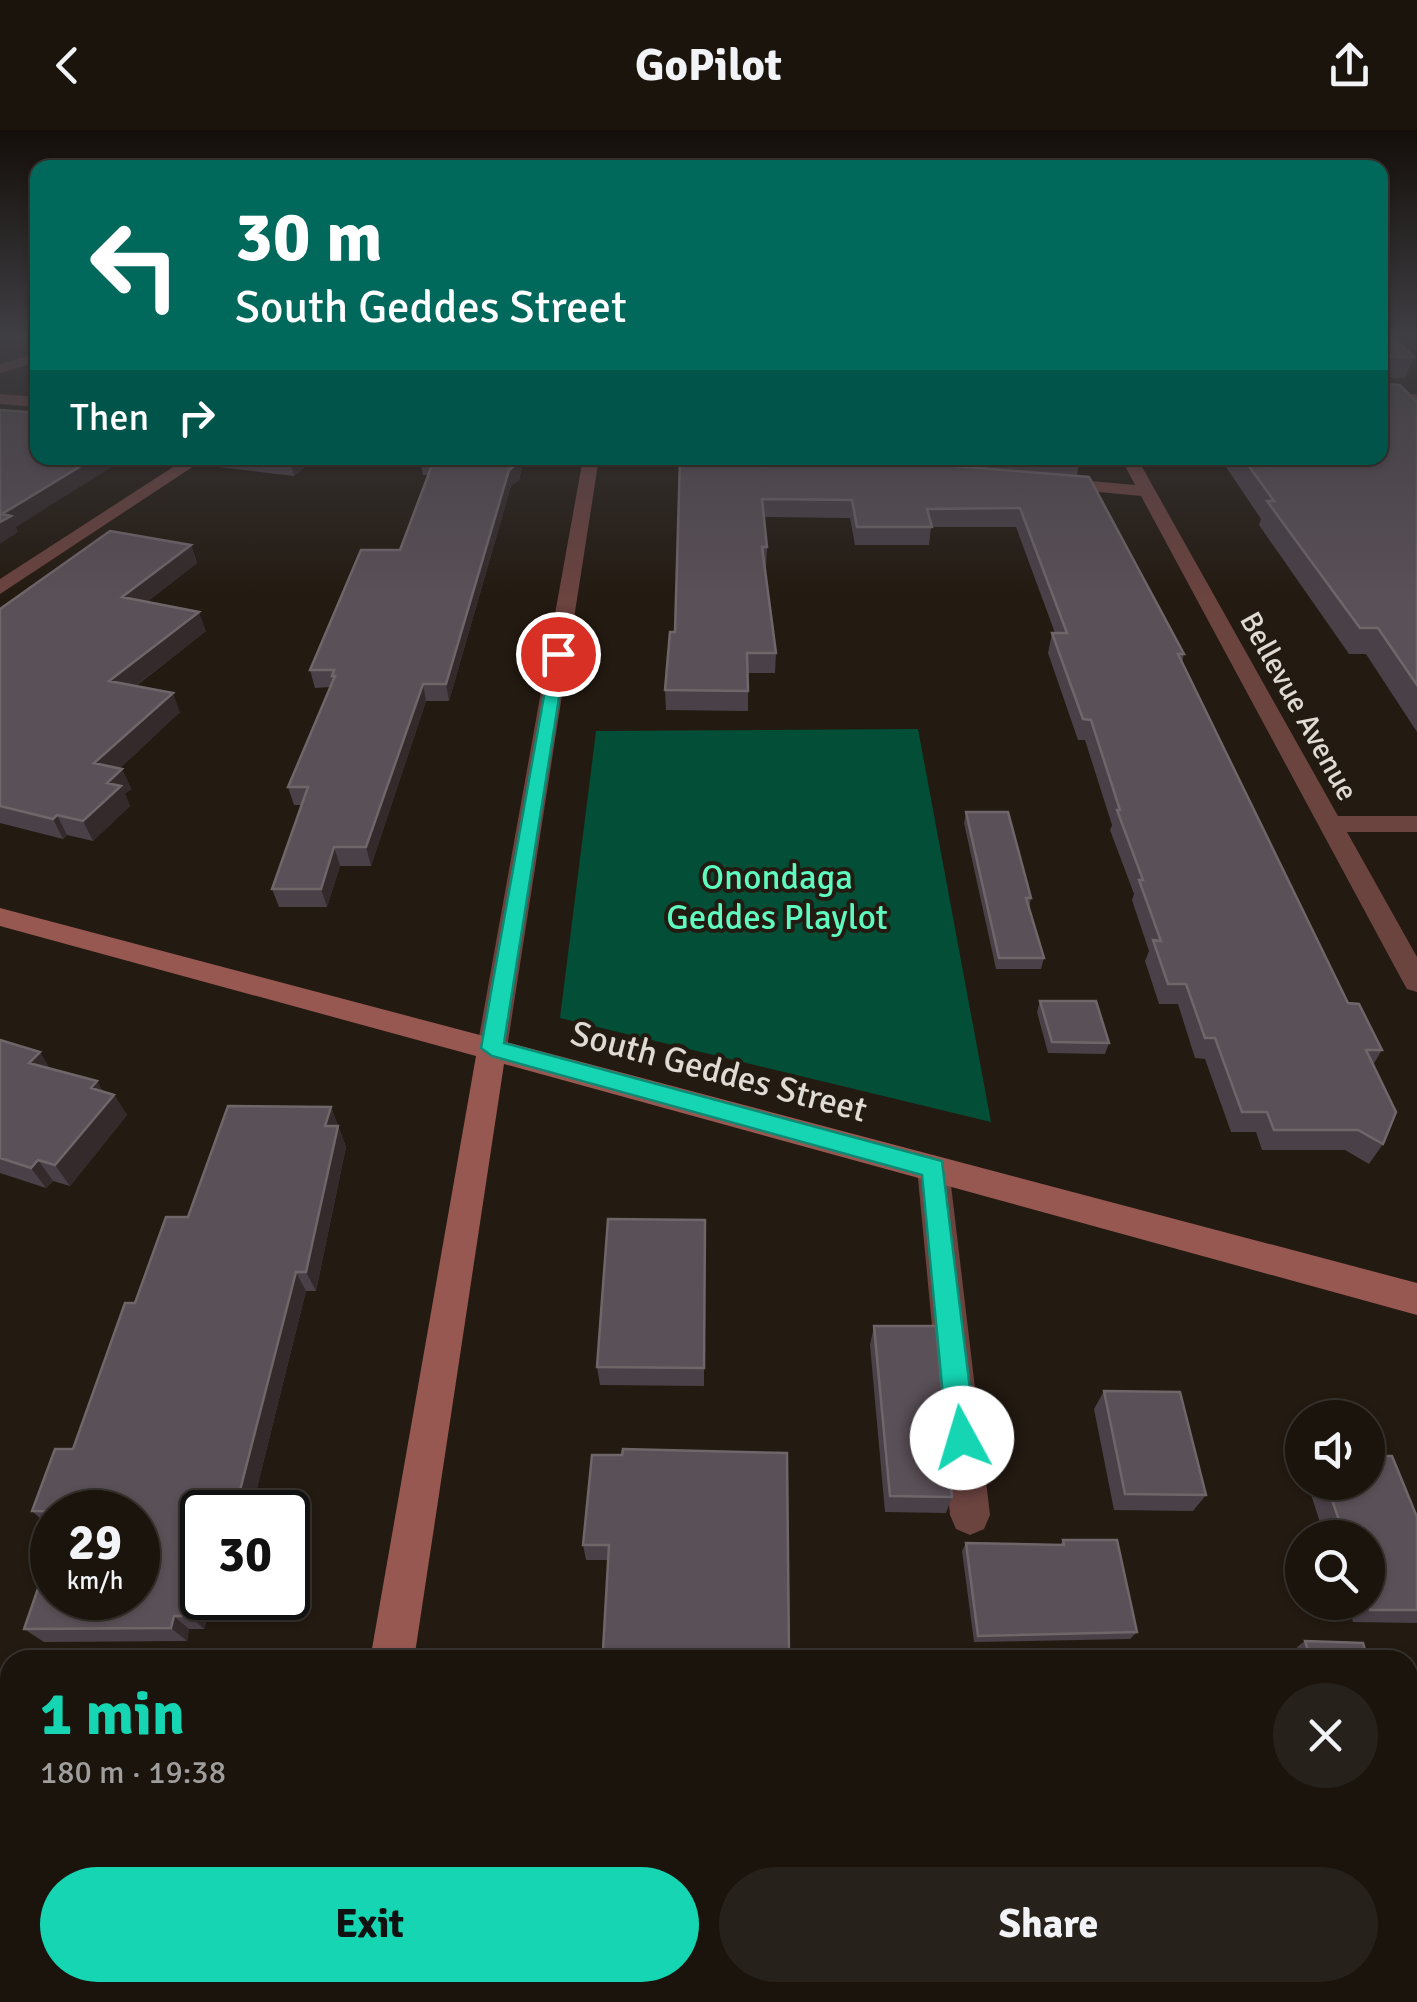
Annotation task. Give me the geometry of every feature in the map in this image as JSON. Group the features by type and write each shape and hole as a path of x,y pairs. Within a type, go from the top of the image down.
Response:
{"main road":[{"name":"South Geddes Street","path":"0,917 1417,1299"},
{"path":"394,1650 492,1048"}],"street":[{"path":"0,588 187,465"},
{"path":"492,1048 590,465"},
{"name":"Bellevue Avenue","path":"1133,465 1417,982"},
{"path":"1031,481 1148,491"},
{"path":"1330,824 1417,824"},
{"path":"933,1168 970,1516"}],"green space":[{"name":"Onondaga Geddes Playlot","path":"918,729 991,1122 560,1018 596,731"}],"building":[{"path":"0,423 30,423 30,465 82,465 2,514 11,516 0,522"},
{"path":"1388,423 1417,423 1417,685 1378,628 1360,628 1267,501 1274,501 1248,465 1388,465"},
{"path":"432,465 516,465 509,470 446,684 423,684 366,847 334,847 321,889 272,889 308,787 288,787 335,676 334,670 310,670 361,550 400,550"},
{"path":"680,465 942,465 1089,477 1184,654 1178,654 1348,1003 1359,1004 1382,1050 1366,1050 1396,1112 1383,1144 1358,1130 1274,1130 1267,1112 1242,1112 1215,1038 1205,1038 1186,984 1168,984 1153,940 1161,941 1091,720 1083,719 1052,633 1067,633 1020,508 927,509 932,527 857,527 852,500 762,499 767,547 762,547 776,653 747,653 748,691 665,690 670,632 675,632"},
{"path":"110,531 191,545 122,597 199,612 109,681 173,693 94,763 122,769 107,783 121,786 83,821 57,815 53,819 0,806 0,609"},
{"path":"966,812 1008,812 1031,898 1026,898 1044,958 999,958"},
{"path":"1040,1001 1096,1001 1109,1043 1052,1042"},
{"path":"0,1040 40,1052 29,1063 97,1081 91,1088 114,1095 55,1165 38,1160 31,1168 0,1158"},
{"path":"228,1106 331,1107 325,1126 338,1126 306,1272 296,1272 240,1490 180,1490 180,1616 174,1616 171,1628 24,1629 30,1612 30,1620 160,1620 160,1490 40,1490 55,1449 73,1449 125,1303 135,1303 166,1217 188,1217"},
{"path":"608,1219 705,1220 704,1368 597,1367"},
{"path":"874,1326 936,1326 952,1497 890,1496"},
{"path":"1104,1391 1180,1392 1206,1495 1125,1494"},
{"path":"623,1449 787,1453 789,1650 603,1650 609,1545 583,1545 592,1455 622,1455"},
{"path":"1385,1456 1392,1456 1417,1517 1417,1610 1385,1610 1385,1520 1339,1520 1332,1500 1385,1500"},
{"path":"1063,1540 1117,1540 1137,1632 978,1636 966,1543 1064,1545"},
{"path":"1305,1641 1363,1643 1365,1650 1308,1650"}],"route":[{"path":"558,654 492,1048 933,1168 962,1438"}]}
